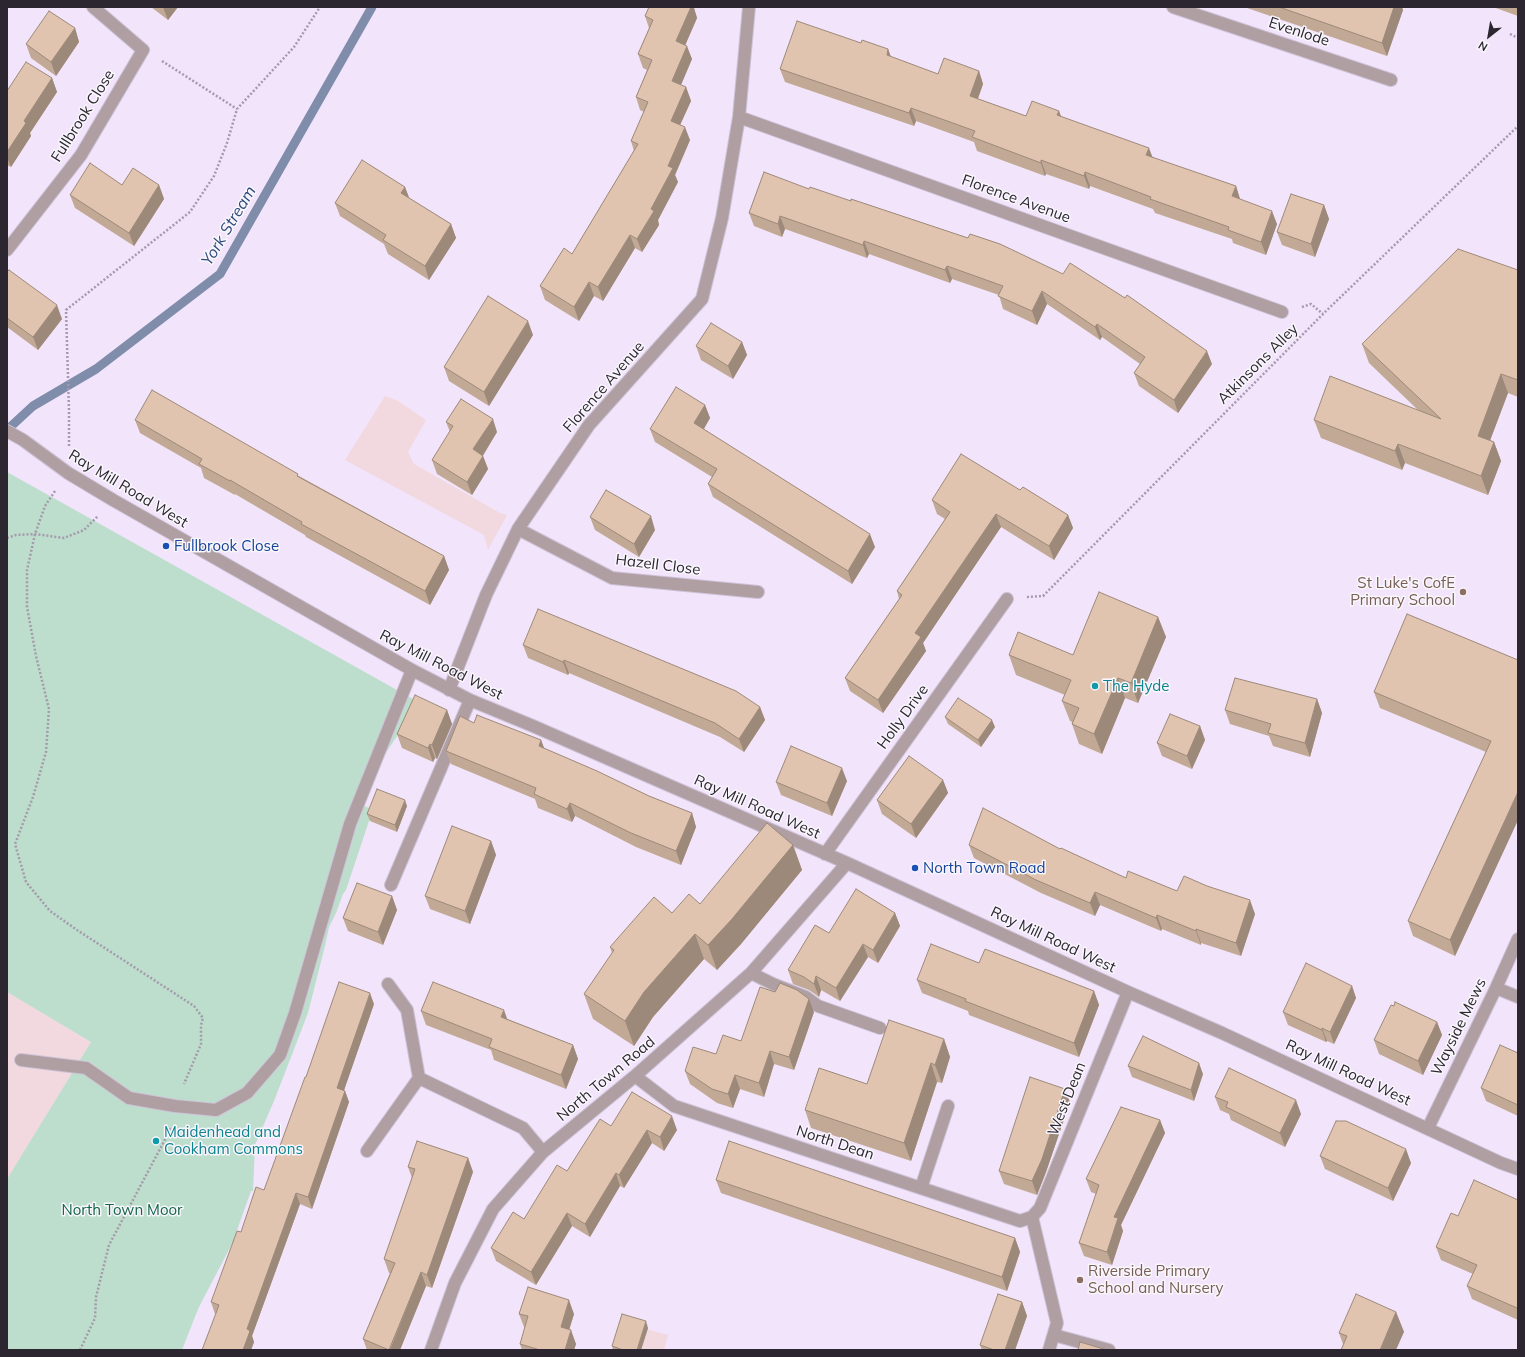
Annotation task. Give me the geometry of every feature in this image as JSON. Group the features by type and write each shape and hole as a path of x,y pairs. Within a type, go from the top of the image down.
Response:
{"street":[{"path":"93,7 143,50"},
{"name":"Florence Avenue","path":"449,690 486,595 518,529 589,425 702,299 722,218 739,117 749,7"},
{"name":"Evenlode","path":"1173,7 1391,80"},
{"name":"Fullbrook Close","path":"7,250 81,155 143,50"},
{"name":"Florence Avenue","path":"739,117 1282,312"},
{"name":"Ray Mill Road West","path":"7,431 23,440 68,473 113,500 449,690 848,863 1128,992 1222,1033 1501,1163 1518,1169"},
{"name":"Hazell Close","path":"518,529 612,578 758,592"},
{"name":"Holly Drive","path":"825,854 1007,599"},
{"path":"21,1060 86,1068 129,1098 175,1106 216,1110 247,1093 280,1055 295,1013 350,824 412,670"},
{"path":"391,885 470,700"},
{"name":"North Town Road","path":"430,1350 455,1284 493,1209 543,1152 635,1076 751,973 848,863"},
{"name":"Wayside Mews","path":"1428,1128 1496,988 1518,939"},
{"path":"751,973 773,984 806,997 818,1006 880,1028"},
{"path":"367,1151 419,1078 407,1010 388,984"},
{"path":"1496,988 1518,997"},
{"name":"West Dean","path":"1032,1217 1040,1208 1128,992"},
{"name":"North Dean","path":"635,1076 674,1106 1020,1221 1032,1217"},
{"path":"419,1078 523,1128 543,1152"},
{"path":"921,1188 948,1106"},
{"path":"1032,1217 1057,1323 1049,1350"},
{"path":"1054,1334 1109,1350"}],"path":[{"path":"80,1350 95,1318 96,1297 109,1245 168,1134 175,1106 201,1044 201,1026 203,1018 194,1006 50,911 26,882 14,844 33,797 46,752 49,710 36,656 27,607 27,570 34,534 45,506 68,473 69,410 66,310 190,212 214,176 238,109 294,47 320,7"},
{"path":"1510,34 1518,38"},
{"path":"143,50 238,109"},
{"name":"Atkinsons Alley","path":"1007,599 1043,596 1323,314 1518,126"},
{"path":"7,538 16,535 34,534 64,538 84,530 113,500"}],"shaded area":[{"path":"385,396 398,401 426,420 408,452 414,464 500,513 507,515 488,550 484,535 345,460"},
{"path":"7,992 91,1042 7,1179"},
{"path":"628,1324 668,1335 664,1350 619,1350"}],"green space":[{"name":"North Town Moor","path":"7,472 422,704 410,717 381,760 364,806 373,809 346,890 329,927 308,1013 274,1101 255,1145 253,1191 251,1191 236,1233 237,1234 198,1309 182,1350 7,1350 7,1179 91,1042 7,992"}],"building":[{"path":"649,7 691,7 676,41 687,46 672,81 686,87 671,121 685,127 668,166 673,168 651,209 654,211 637,239 630,235 598,287 589,282 574,307 540,286 564,248 572,254 638,144 631,141 648,102 636,97 652,60 638,54 653,20 645,16"},
{"path":"1279,7 1394,7 1382,43"},
{"path":"49,11 75,28 51,62 26,44"},
{"path":"797,21 861,43 862,40 888,49 887,55 938,74 944,58 979,71 970,96 1026,116 1032,101 1059,111 1057,115 1149,148 1146,155 1236,186 1232,196 1272,211 1261,242 1228,230 1229,227 1150,199 1151,197 1085,172 1084,176 1041,160 1041,163 972,137 975,131 911,108 909,113 780,69"},
{"path":"26,62 52,78 24,121 26,123 7,152 7,91"},
{"path":"362,160 405,187 401,193 451,224 425,266 383,240 386,235 335,203"},
{"path":"90,163 122,185 133,168 159,185 129,233 70,195"},
{"path":"764,172 809,189 810,187 851,201 851,199 968,238 970,234 1000,244 1063,274 1070,263 1125,298 1127,295 1207,351 1174,400 1134,373 1145,357 1097,324 1095,327 1042,291 1032,311 998,296 1003,286 947,266 945,270 864,241 863,245 780,216 778,224 749,213"},
{"path":"1291,194 1324,205 1311,244 1277,232"},
{"path":"1458,249 1518,270 1518,380 1501,374 1478,436 1494,442 1481,476 1398,444 1395,451 1314,420 1330,376 1441,419 1362,344"},
{"path":"9,270 57,305 33,337 7,318 7,272"},
{"path":"488,296 528,321 484,392 444,367"},
{"path":"711,323 742,342 728,366 696,346"},
{"path":"676,387 705,405 694,423 870,534 848,571 708,484 717,469 650,429"},
{"path":"152,390 298,474 297,476 444,556 425,591 301,524 302,522 230,480 199,464 202,459 135,420"},
{"path":"461,399 493,419 473,449 483,456 467,482 432,460 453,426 446,422"},
{"path":"961,454 1020,490 1023,487 1068,515 1049,546 996,514 915,633 921,637 878,700 845,678 902,595 897,591 950,512 932,500"},
{"path":"606,490 651,516 634,544 590,517"},
{"name":"The Hyde","path":"1099,592 1158,617 1131,683 1118,678 1094,734 1072,724 1079,708 1062,701 1071,680 1009,655 1018,632 1073,655"},
{"path":"538,609 736,691 760,707 739,739 715,723 564,660 563,662 523,645"},
{"path":"1407,614 1518,660 1518,792 1450,940 1408,921 1491,741 1374,692"},
{"path":"1235,678 1317,699 1305,743 1268,733 1271,724 1225,710"},
{"path":"415,695 447,710 432,745 430,744 428,748 397,734"},
{"path":"958,698 992,720 978,740 945,717"},
{"path":"1170,714 1200,726 1187,756 1157,743"},
{"path":"477,715 541,740 539,746 597,771 649,796 692,813 676,851 631,833 570,803 567,809 534,794 536,788 446,751 460,716 474,723"},
{"path":"791,746 842,768 827,803 776,782"},
{"path":"909,756 943,780 911,824 877,800"},
{"path":"377,789 405,800 395,825 367,814"},
{"path":"983,808 1060,849 1061,848 1126,878 1128,871 1177,891 1184,876 1207,886 1250,900 1236,943 1196,929 1196,931 1157,915 1156,918 1095,892 1090,903 1036,880 969,845"},
{"path":"767,823 793,845 732,919 708,945 695,934 644,992 625,1021 584,994 614,950 610,947 654,897 672,913 689,894 700,904"},
{"path":"452,826 491,841 465,911 425,896"},
{"path":"357,883 392,896 378,932 343,918"},
{"path":"856,889 895,913 873,950 863,944 836,988 816,976 814,984 804,977 788,970 815,925 829,933"},
{"path":"931,944 979,963 985,949 1094,991 1074,1043 965,1001 966,999 917,980"},
{"path":"1306,963 1352,986 1330,1032 1322,1028 1322,1030 1283,1012"},
{"path":"339,982 370,993 337,1088 345,1091 308,1197 296,1193 247,1329 250,1331 243,1350 202,1350 219,1305 211,1302 237,1231 241,1232 256,1187 264,1190"},
{"path":"433,982 504,1010 501,1017 573,1045 561,1075 489,1047 492,1039 421,1011"},
{"path":"780,983 797,990 809,999 789,1057 770,1051 759,1083 735,1075 728,1094 712,1089 685,1071 693,1047 716,1054 723,1035 741,1041 760,987 775,992"},
{"path":"1395,1002 1437,1022 1418,1061 1374,1040 1391,1005 1394,1006"},
{"path":"889,1020 944,1039 935,1065 931,1063 904,1143 805,1110 819,1068 867,1084"},
{"path":"1143,1036 1199,1063 1191,1090 1128,1066"},
{"path":"1500,1045 1518,1053 1518,1105 1481,1088"},
{"path":"1229,1068 1296,1100 1280,1133 1226,1107 1228,1102 1215,1097"},
{"path":"1030,1077 1065,1089 1042,1159 1032,1181 999,1171"},
{"path":"632,1092 672,1116 660,1137 647,1130 619,1175 616,1173 585,1224 567,1213 531,1272 491,1248 513,1212 524,1219 557,1165 567,1171 600,1119 611,1126"},
{"path":"1121,1107 1160,1120 1114,1217 1118,1218 1107,1252 1079,1243 1099,1185 1086,1179"},
{"path":"1336,1121 1346,1121 1406,1149 1388,1188 1320,1156"},
{"path":"417,1141 468,1158 427,1275 421,1272 389,1350 363,1339 395,1263 384,1259 415,1169 408,1167"},
{"path":"729,1141 1015,1238 1002,1277 716,1180"},
{"path":"1474,1180 1518,1200 1517,1308 1467,1286 1477,1265 1436,1247 1451,1213 1458,1216"},
{"path":"528,1287 569,1300 561,1327 571,1330 565,1350 540,1350 520,1344 528,1316 519,1314"},
{"path":"998,1294 1022,1302 1005,1350 994,1350 980,1345"},
{"path":"1356,1294 1396,1312 1380,1350 1341,1350 1347,1336 1339,1333"},
{"path":"622,1314 646,1321 637,1350 623,1350 612,1346"},
{"path":"1080,1342 1107,1350 1078,1350"}],"waterway":[{"name":"York Stream","path":"7,430 33,406 96,369 220,274 372,7"}],"place":[{"name":"Fullbrook Close","path":"166,546"},
{"name":"St Luke's CofE Primary School","path":"1463,592"},
{"name":"The Hyde","path":"1095,686"},
{"name":"North Town Road","path":"915,868"},
{"name":"Maidenhead and Cookham Commons","path":"156,1141"},
{"name":"Riverside Primary School and Nursery","path":"1080,1280"}]}
